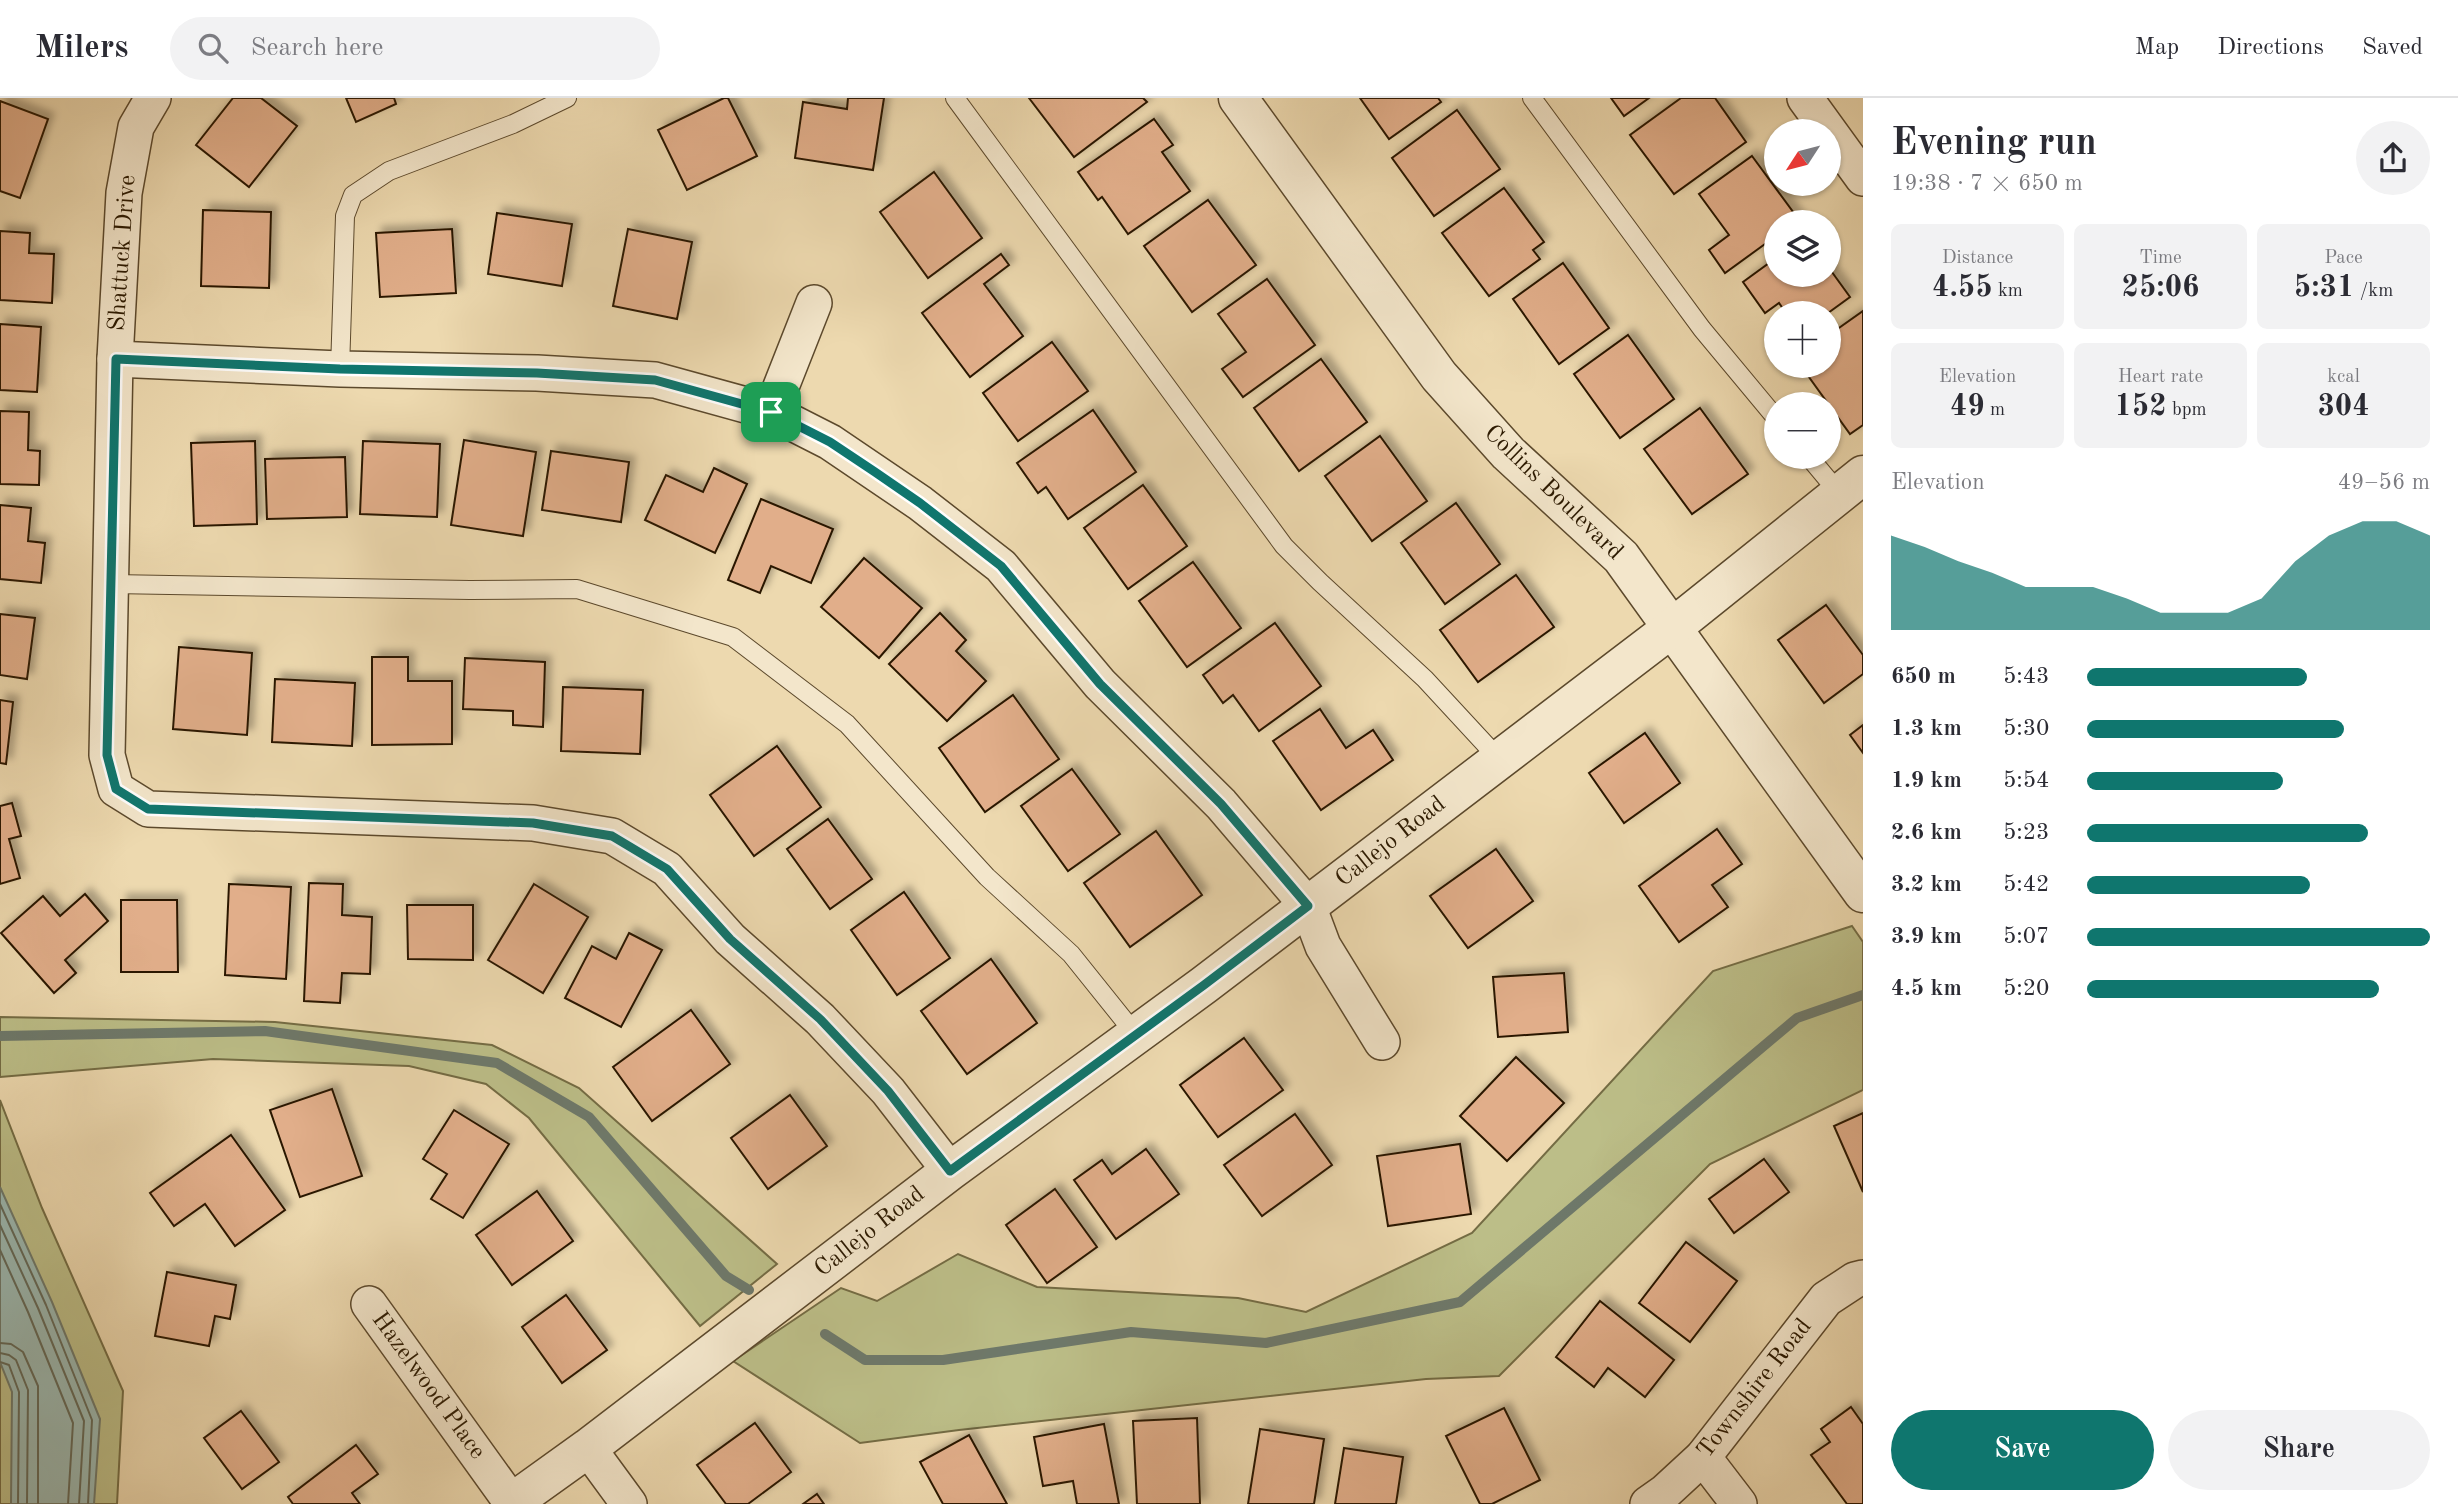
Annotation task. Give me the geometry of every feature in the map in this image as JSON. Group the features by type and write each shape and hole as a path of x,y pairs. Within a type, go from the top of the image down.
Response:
{"street":[{"name":"Shattuck Drive","path":"153,98 136,127 124,192 116,359 107,755 116,789 148,809 533,823 612,836 667,869 730,939 820,1019 888,1091 950,1171"},
{"name":"Collins Boulevard","path":"1238,98 1438,376 1508,453 1621,557 1863,893"},
{"path":"1805,98 1863,178"},
{"path":"771,412 814,303"},
{"path":"116,359 340,369 537,373 655,380 771,412 830,442 898,488 1001,566 1100,684 1221,804 1308,906 1323,946 1382,1042"},
{"name":"Callejo Road","path":"511,1503 588,1448 950,1171 1308,906 1672,628 1851,484"},
{"name":"Townshire Road","path":"1648,1504 1703,1457 1826,1299 1855,1280 1863,1278"},
{"name":"Hazelwood Place","path":"369,1304 511,1503"},
{"path":"588,1448 628,1504"},
{"path":"1703,1457 1739,1504"}],"lane":[{"path":"340,369 345,216 353,195 389,171 513,124 567,98"},
{"path":"956,98 1284,546 1425,679 1499,760"},
{"path":"1532,98 1702,329 1764,404"},
{"path":"1828,469 1851,484"},
{"path":"112,584 470,590 577,589 733,637 847,724 987,877 1072,954 1136,1035"}],"green space":[{"path":"1852,926 1863,942 1863,1090 1710,1164 1499,1376 1426,1379 860,1443 733,1361 841,1288 877,1301 958,1254 1037,1287 1238,1298 1306,1312 1472,1233 1713,971"},
{"path":"0,1017 275,1022 492,1045 579,1088 777,1264 700,1326 529,1118 486,1084 409,1066 213,1059 0,1077"},
{"path":"0,1100 42,1208 123,1391 117,1504 0,1504"}],"water":[{"path":"0,1187 52,1302 100,1419 94,1504 11,1504 12,1392 0,1362"}],"building":[{"path":"233,98 261,98 297,126 249,187 196,145"},
{"path":"346,98 394,98 396,104 356,122"},
{"path":"728,98 757,156 687,190 658,130"},
{"path":"848,98 884,98 873,170 795,158 803,102 847,109"},
{"path":"1029,98 1143,98 1147,102 1074,157"},
{"path":"1360,98 1438,98 1441,102 1389,139"},
{"path":"1611,98 1649,98 1624,116"},
{"path":"1681,98 1715,98 1746,142 1674,194 1630,135"},
{"path":"0,101 48,119 20,198 0,191"},
{"path":"1457,110 1500,169 1434,216 1392,158"},
{"path":"1154,119 1173,145 1162,152 1190,191 1128,234 1102,197 1098,200 1078,172"},
{"path":"1752,156 1764,172 1764,196 1781,196 1792,210 1764,210 1764,245 1725,273 1709,250 1729,235 1699,194"},
{"path":"934,172 982,238 928,278 880,212"},
{"path":"1504,188 1544,242 1533,250 1540,259 1489,296 1442,233"},
{"path":"1208,200 1256,265 1192,312 1144,246"},
{"path":"203,210 271,212 269,288 201,286"},
{"path":"497,213 572,224 562,286 488,274"},
{"path":"452,229 456,293 380,297 376,233"},
{"path":"628,229 692,242 677,319 613,306"},
{"path":"0,231 30,233 29,253 54,254 52,303 0,300"},
{"path":"1001,254 1009,265 984,284 1023,336 970,377 922,313"},
{"path":"1563,263 1609,328 1559,364 1513,299"},
{"path":"1764,267 1764,287 1841,287 1841,285 1850,297 1841,304 1841,301 1764,301 1764,312 1743,282"},
{"path":"1267,279 1315,345 1243,397 1222,369 1246,352 1218,314"},
{"path":"1863,311 1863,425 1850,434 1841,422 1841,392 1820,392 1810,378 1841,378 1841,327"},
{"path":"0,324 41,327 37,392 0,390"},
{"path":"1628,335 1674,399 1620,438 1574,374"},
{"path":"1052,342 1088,391 1018,441 983,393"},
{"path":"1321,359 1367,422 1299,471 1254,408"},
{"path":"1700,408 1748,474 1692,514 1644,449"},
{"path":"1093,410 1136,472 1068,519 1046,487 1038,493 1017,463"},
{"path":"0,411 29,412 28,450 40,451 39,485 0,484"},
{"path":"1380,436 1427,501 1372,541 1325,476"},
{"path":"464,440 536,452 523,536 451,525"},
{"path":"255,441 257,524 194,526 191,443"},
{"path":"363,441 440,444 437,517 360,514"},
{"path":"551,451 629,462 621,522 542,510"},
{"path":"345,457 347,517 267,519 265,459"},
{"path":"714,468 747,484 715,553 645,520 666,475 703,492"},
{"path":"1143,485 1187,546 1128,589 1084,528"},
{"path":"761,499 833,529 811,583 771,566 760,593 728,580"},
{"path":"1456,503 1500,564 1445,604 1401,543"},
{"path":"0,505 31,508 28,541 45,543 41,583 0,579"},
{"path":"864,558 922,608 879,658 821,607"},
{"path":"1193,562 1241,628 1187,667 1139,601"},
{"path":"1516,575 1554,627 1478,682 1440,630"},
{"path":"1826,605 1863,655 1863,674 1824,703 1778,640"},
{"path":"940,613 966,640 956,651 986,681 947,721 889,664"},
{"path":"0,614 35,618 27,679 0,675"},
{"path":"1275,623 1321,686 1259,731 1233,695 1223,703 1203,675"},
{"path":"179,647 252,653 247,735 173,729"},
{"path":"372,657 408,657 408,681 452,681 452,744 372,745"},
{"path":"465,658 545,662 543,727 513,725 513,711 463,709"},
{"path":"275,679 355,683 352,746 272,742"},
{"path":"563,687 643,690 640,754 561,751"},
{"path":"1013,695 1059,759 985,812 939,748"},
{"path":"0,700 13,702 6,764 0,763"},
{"path":"1320,709 1346,748 1373,730 1393,760 1321,810 1273,741"},
{"path":"1863,725 1863,753 1850,735"},
{"path":"1645,733 1680,783 1624,823 1589,773"},
{"path":"777,746 821,807 754,856 710,795"},
{"path":"1072,769 1120,834 1068,871 1021,806"},
{"path":"12,803 21,836 9,839 20,878 0,884 0,806"},
{"path":"828,819 872,879 830,909 787,849"},
{"path":"1717,829 1742,864 1712,885 1728,907 1679,942 1639,886"},
{"path":"1156,831 1202,895 1130,947 1084,883"},
{"path":"1496,849 1533,901 1468,948 1430,896"},
{"path":"309,883 343,884 342,915 372,917 370,974 342,973 340,1003 304,1001"},
{"path":"229,884 291,887 286,979 225,975"},
{"path":"534,884 588,917 543,993 488,960"},
{"path":"904,892 950,958 897,995 851,930"},
{"path":"85,894 108,921 65,960 76,973 54,993 1,933 43,896 60,916"},
{"path":"121,900 177,900 178,972 121,972"},
{"path":"407,905 473,905 473,960 408,959"},
{"path":"629,933 662,950 621,1027 565,998 592,946 616,959"},
{"path":"991,959 1037,1023 967,1074 921,1011"},
{"path":"1564,973 1568,1032 1498,1037 1493,977"},
{"path":"691,1010 730,1064 652,1121 613,1067"},
{"path":"1244,1038 1283,1090 1218,1137 1180,1085"},
{"path":"1516,1057 1564,1103 1507,1161 1460,1116"},
{"path":"332,1089 362,1176 300,1197 270,1110"},
{"path":"790,1095 827,1146 768,1189 731,1138"},
{"path":"454,1110 509,1144 463,1218 431,1199 447,1174 423,1159"},
{"path":"1863,1113 1863,1192 1834,1126"},
{"path":"1295,1114 1332,1165 1262,1216 1224,1165"},
{"path":"231,1135 285,1210 235,1246 205,1204 174,1226 150,1193"},
{"path":"1460,1144 1471,1214 1388,1226 1377,1156"},
{"path":"1146,1149 1179,1194 1116,1239 1074,1180 1102,1160 1112,1174"},
{"path":"1764,1159 1789,1192 1734,1233 1709,1199"},
{"path":"1055,1189 1097,1247 1047,1283 1006,1225"},
{"path":"537,1191 573,1241 512,1285 476,1235"},
{"path":"1686,1242 1737,1281 1690,1342 1639,1303"},
{"path":"167,1272 236,1285 230,1319 215,1316 209,1346 155,1336"},
{"path":"566,1295 607,1350 562,1383 522,1327"},
{"path":"1600,1301 1674,1360 1645,1397 1608,1368 1594,1387 1556,1357"},
{"path":"1851,1407 1863,1424 1863,1504 1847,1504 1811,1455 1830,1442 1821,1429"},
{"path":"1504,1408 1540,1480 1492,1504 1480,1504 1446,1436"},
{"path":"241,1411 279,1462 242,1489 204,1438"},
{"path":"1197,1418 1200,1504 1137,1504 1133,1421"},
{"path":"755,1423 791,1472 748,1504 726,1504 697,1465"},
{"path":"1104,1424 1119,1504 1077,1504 1073,1481 1043,1486 1034,1437"},
{"path":"1260,1429 1324,1439 1314,1504 1248,1504"},
{"path":"969,1435 1007,1504 943,1504 920,1462"},
{"path":"356,1445 378,1474 352,1493 360,1504 293,1504 288,1497"},
{"path":"1344,1448 1403,1457 1396,1504 1335,1504"},
{"path":"817,1494 824,1504 803,1504"}],"waterway":[{"path":"825,1334 865,1360 943,1360 1131,1332 1266,1343 1460,1302 1797,1018 1863,995"},
{"path":"0,1036 265,1031 497,1063 589,1117 726,1276 749,1290"}],"route":[{"path":"116,359 340,369 537,373 655,380 771,412 830,442 875,472 1001,566 1100,684 1221,804 1308,906 950,1171 888,1091 820,1019 730,939 667,869 612,836 533,823 148,809 116,789 107,755 116,359"}]}
